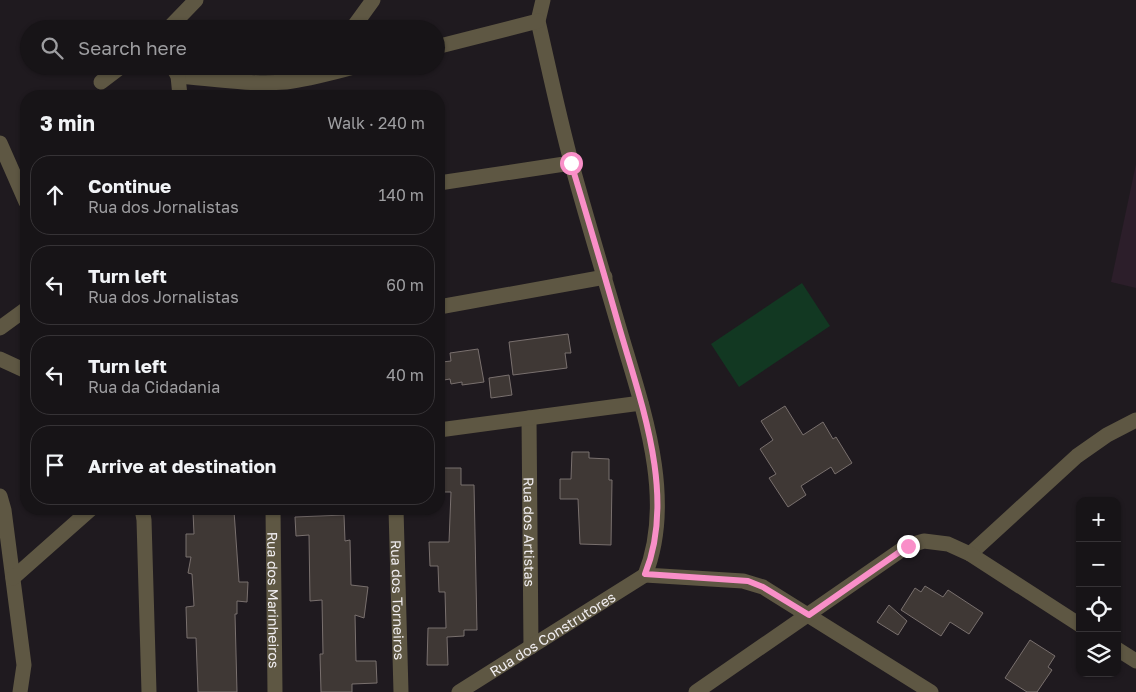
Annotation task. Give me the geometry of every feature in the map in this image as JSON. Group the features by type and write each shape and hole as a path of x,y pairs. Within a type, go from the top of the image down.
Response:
{"street":[{"path":"177,20 196,0"},
{"path":"359,20 373,0"},
{"path":"546,1 538,21 571,163 654,454 655,538 652,557 645,574 748,581 763,587 931,692"},
{"path":"445,45 538,21"},
{"path":"101,82 110,75"},
{"path":"176,75 179,90"},
{"path":"206,75 269,83 287,82 309,75"},
{"path":"0,144 6,172 20,193"},
{"path":"445,182 571,163"},
{"path":"445,306 605,277"},
{"path":"0,328 20,313"},
{"path":"0,359 20,368"},
{"path":"445,429 641,403"},
{"name":"Rua dos Artistas","path":"529,418 531,647"},
{"path":"970,554 1077,456 1108,435 1136,420"},
{"path":"0,496 4,510 24,665 20,692"},
{"path":"13,578 84,515"},
{"path":"143,515 149,692"},
{"name":"Rua dos Marinheiros","path":"273,515 275,692"},
{"name":"Rua dos Torneiros","path":"396,515 401,692"},
{"path":"707,690 809,615 908,546 924,541 948,544 970,554 1076,622"},
{"name":"Rua dos Construtores","path":"459,692 645,574"},
{"path":"1121,652 1136,661"}],"shaded area":[{"path":"1136,164 1136,288 1111,282"}],"green space":[{"path":"802,283 830,326 739,387 711,344"}],"building":[{"path":"568,334 571,353 565,353 567,368 513,375 509,342"},
{"path":"478,349 484,382 462,385 462,382 451,384 450,379 445,380 445,362 451,361 450,353"},
{"path":"509,375 512,395 491,398 489,378"},
{"path":"785,406 803,435 823,422 833,439 836,437 852,463 835,474 831,467 801,486 806,495 788,507 769,478 776,474 760,449 773,440 761,421"},
{"path":"572,452 589,452 589,458 609,459 609,480 612,480 611,545 580,544 578,499 560,499 560,479 571,479"},
{"path":"445,468 461,468 461,485 474,485 477,630 464,630 464,636 447,637 448,665 427,665 428,628 446,628 445,592 439,592 438,566 430,566 429,542 449,542 451,492 445,492"},
{"path":"193,515 234,515 239,582 248,582 247,602 237,601 237,614 235,614 237,692 198,692 196,638 187,638 186,607 194,606 192,574 188,573 191,557 186,557 186,534 194,534"},
{"path":"344,515 345,541 350,540 351,585 368,587 364,618 355,615 356,661 376,661 377,683 352,684 352,692 321,692 320,654 323,654 322,600 310,601 309,535 296,536 295,517"},
{"path":"925,586 943,597 948,590 983,613 969,634 950,622 941,636 901,610 915,588 921,592"},
{"path":"889,605 907,621 898,635 877,622"},
{"path":"1030,640 1055,656 1048,667 1052,670 1037,692 1027,692 1005,678"}],"route":[{"path":"571,163 654,454 655,538 652,557 645,574 748,581 763,587 809,615 908,546"}]}
